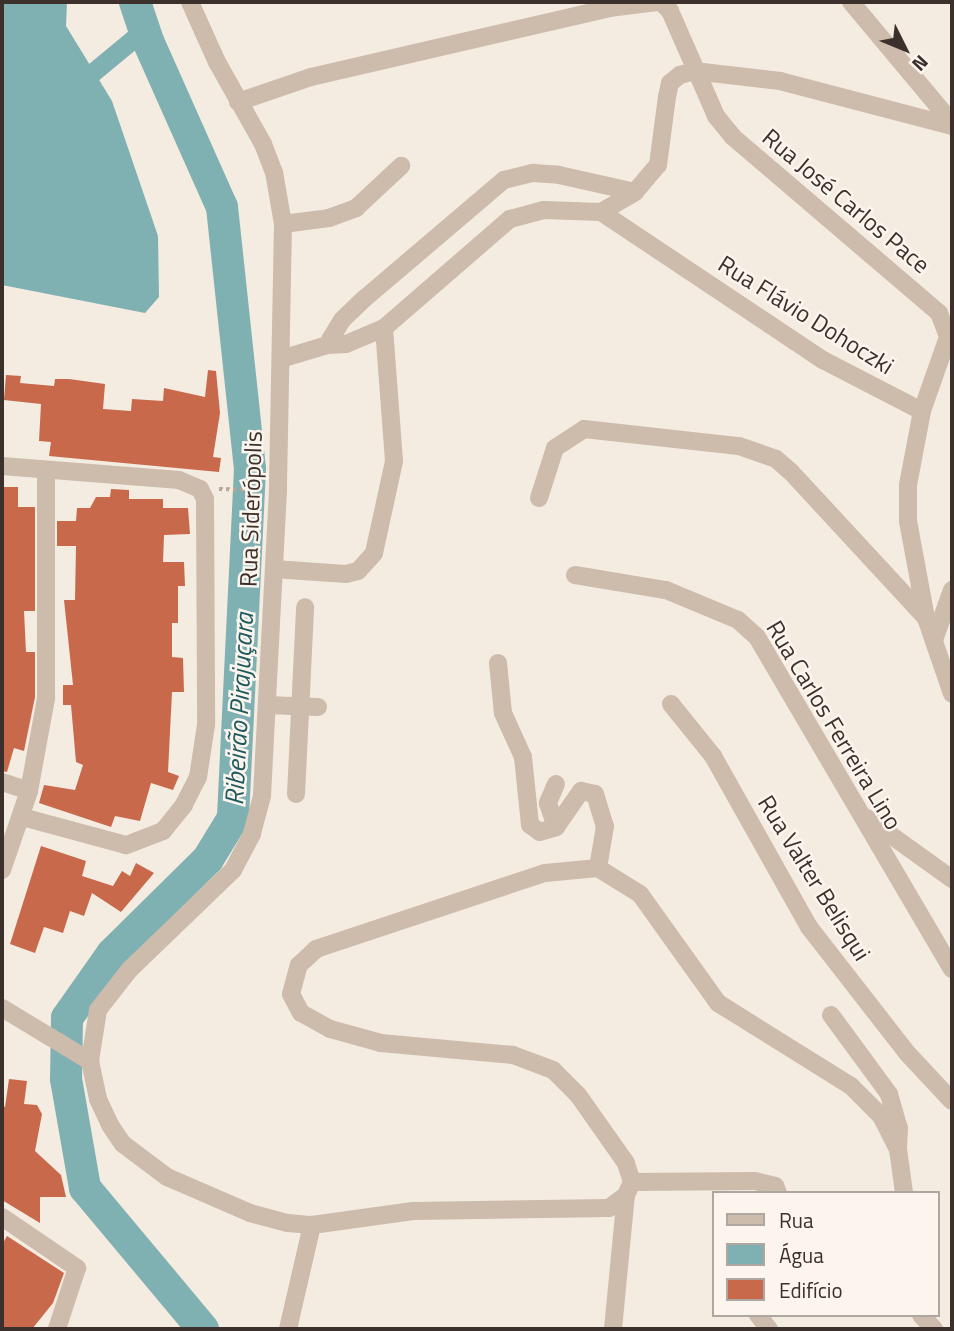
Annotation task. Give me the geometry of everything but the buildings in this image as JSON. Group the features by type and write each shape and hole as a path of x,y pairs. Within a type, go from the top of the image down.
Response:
{"street":[{"name":"Rua Siderópolis","path":"190,2 237,102 264,144 274,172 283,224 274,569 261,796 252,834 233,870 106,997 93,1027 90,1061 98,1099 110,1125 143,1162 250,1213 312,1225 413,1210 600,1210 629,1188"},
{"path":"237,102 311,77 609,8 659,2"},
{"name":"Rua José Carlos Pace","path":"659,2 673,16 694,71 716,116 733,137 939,313 948,337 922,411"},
{"path":"851,2 952,124"},
{"path":"281,359 327,345 346,344 384,328 510,219 544,210 601,212 635,192 658,165 670,83 694,71 780,81 952,124"},
{"path":"283,224 329,218 356,208 401,166"},
{"path":"327,345 356,306 504,180 546,174 635,192"},
{"name":"Rua Flávio Dohoczki","path":"601,212 823,360 922,411"},
{"path":"274,569 346,574 358,571 374,553 394,461 384,328"},
{"path":"922,411 908,485 908,521 926,618 952,694"},
{"path":"539,498 555,448 584,429 739,446 776,459 791,472 926,618"},
{"path":"2,466 179,480 200,489 205,499 206,725 198,777 184,805 163,831 126,845 22,817"},
{"path":"2,870 29,790 46,698 46,470"},
{"name":"Rua Carlos Ferreira Lino","path":"575,575 666,590 738,620 774,663 952,969"},
{"path":"934,640 952,590"},
{"path":"296,794 310,706 305,607"},
{"path":"498,663 503,713 523,757 530,825 540,832 556,827 581,791 595,794 605,826 598,868"},
{"name":"Rua Valter Belisqui","path":"671,704 713,756 809,927 908,1054 952,1101"},
{"path":"267,705 310,706"},
{"path":"2,782 29,790"},
{"path":"556,784 548,803 556,827"},
{"path":"861,814 952,879"},
{"path":"613,1329 629,1188 614,1143 553,1070 513,1055 381,1043 330,1030 301,1013 291,994 299,965 316,949 545,873 598,868 624,880 640,894 718,1003 851,1086 881,1116 898,1149"},
{"path":"2,1008 90,1061"},
{"path":"831,1015 889,1094 899,1128 898,1149 904,1191"},
{"path":"629,1188 755,1181 775,1186 777,1191"},
{"path":"2,1217 72,1261 77,1271 57,1329"},
{"path":"288,1329 312,1225"}],"path":[{"path":"227,488 259,490"}],"water":[{"path":"2,2 67,2 66,26 112,101 158,236 159,297 145,313 2,285"}],"waterway":[{"name":"Ribeirão Pirajuçara","path":"135,2 148,41 222,207 250,469 233,818 208,859 112,954 67,1018 66,1079 85,1188 203,1329"},
{"path":"75,87 144,30"}]}
